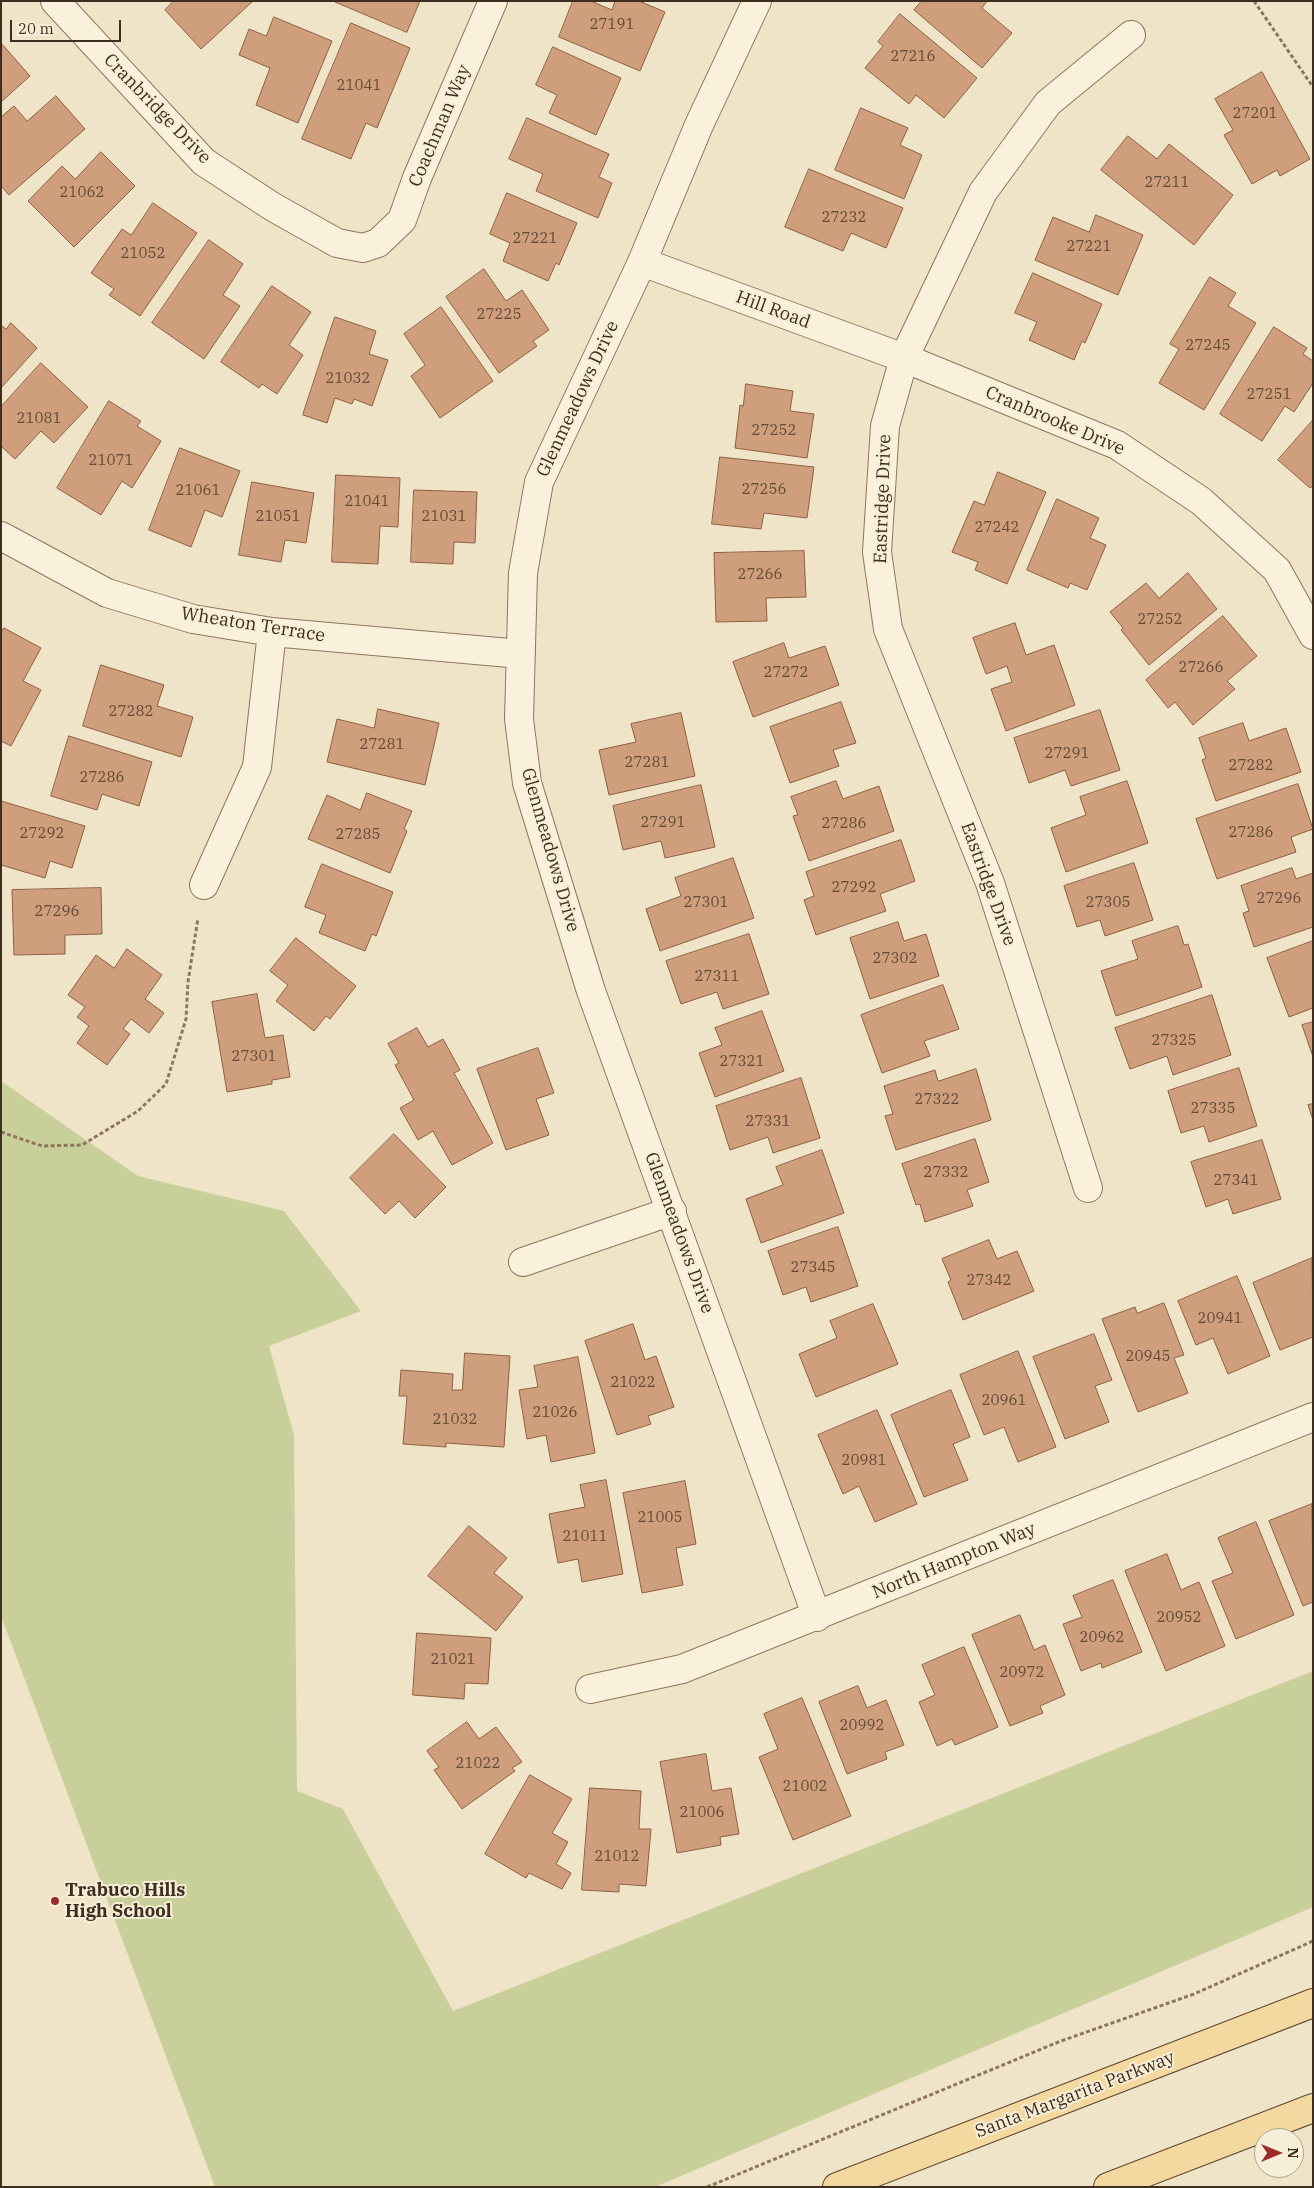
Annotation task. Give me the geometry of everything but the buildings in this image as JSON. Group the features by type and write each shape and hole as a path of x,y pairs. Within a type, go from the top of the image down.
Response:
{"main road":[{"name":"Santa Margarita Parkway","path":"837,2187 1313,2003"},
{"path":"1108,2187 1313,2108"}],"street":[{"name":"Cranbridge Drive","path":"55,1 204,162 274,207 337,244 363,248 378,244"},
{"name":"Coachman Way","path":"378,244 402,220 417,178 493,1"},
{"name":"Glenmeadows Drive","path":"757,1 699,125 642,262 539,482 523,573 518,719 526,783 591,991 817,1616"},
{"name":"Eastridge Drive","path":"1088,1188 990,882 888,629 877,552 885,426 904,358 983,192 1048,102 1131,35"},
{"name":"Hill Road","path":"642,262 904,358"},
{"name":"Cranbrooke Drive","path":"904,358 1117,445 1201,500 1276,570 1313,635"},
{"name":"Wheaton Terrace","path":"1,536 107,594 193,619 272,632 521,654"},
{"path":"204,885 257,767 272,632"},
{"path":"524,1262 672,1211"},
{"name":"North Hampton Way","path":"590,1689 682,1669 1313,1417"}],"path":[{"path":"1254,1 1313,87"},
{"path":"1,1132 42,1146 82,1145 138,1111 166,1084 186,1019 188,982 204,885"},
{"path":"706,2187 1061,2041 1194,1994 1313,1941"}],"green space":[{"path":"1,1081 138,1176 284,1211 361,1311 269,1346 294,1435 297,1791 343,1809 453,2011 1313,1671 1313,1907 655,2187 215,2187 1,1616"}],"place":[{"name":"Trabuco Hills High School","path":"55,1901"}]}
